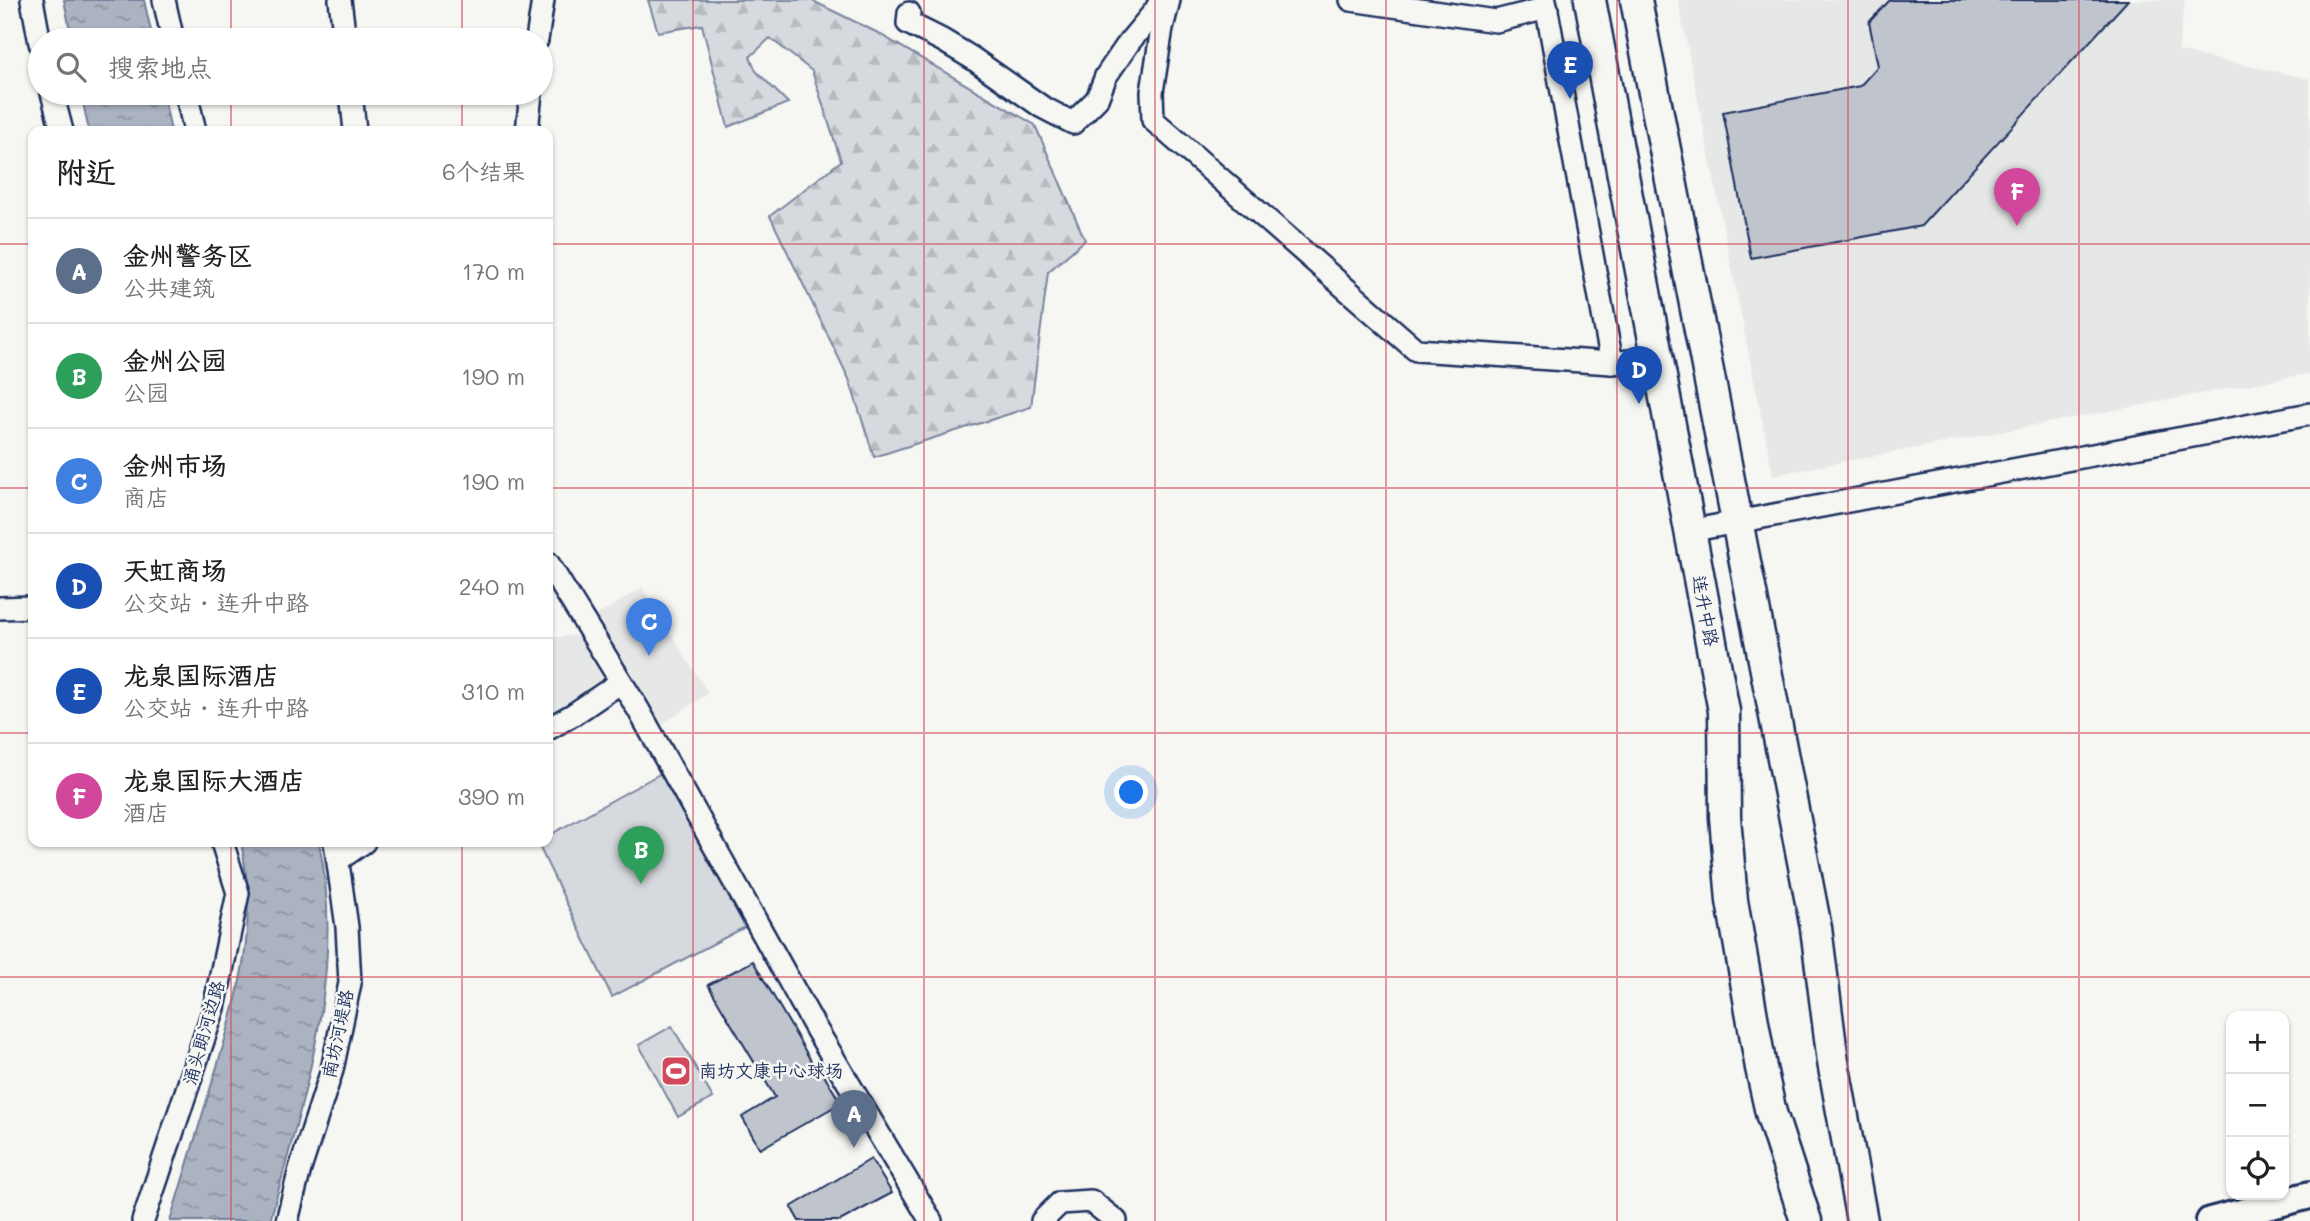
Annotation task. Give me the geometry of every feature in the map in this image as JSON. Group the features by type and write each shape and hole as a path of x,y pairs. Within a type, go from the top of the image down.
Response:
{"main road":[{"name":"连升中路","path":"1590,0 1724,711 1725,817 1729,868 1752,1017 1771,1112 1806,1221"},
{"path":"1636,0 1816,928 1833,1062 1862,1218"}],"street":[{"path":"32,0 37,28"},
{"path":"164,0 170,28"},
{"path":"341,0 344,28"},
{"path":"539,28 543,0"},
{"path":"909,13 908,23 972,58 1042,107 1073,122 1097,100 1106,76 1130,41 1156,11 1161,0"},
{"path":"1169,0 1152,92 1153,120 1416,350 1612,363 1657,358"},
{"path":"1351,0 1496,21 1546,4 1612,363"},
{"path":"55,105 61,126"},
{"path":"189,105 194,126"},
{"path":"352,105 354,126"},
{"path":"528,126 530,105"},
{"path":"1689,531 2310,414"},
{"path":"553,576 621,682 816,1029 931,1221"},
{"path":"0,608 28,607"},
{"path":"553,726 621,682"},
{"name":"涌头朗河边路","path":"144,1221 214,1008 238,893 224,847"},
{"name":"南坊河堤路","path":"287,1221 300,1169 332,1070 350,984 347,926 337,851"},
{"path":"2210,1221 2310,1195"},
{"path":"1041,1221 1060,1203 1091,1201 1116,1221"}],"shaded area":[{"path":"1678,0 2185,0 2178,51 2310,79 2310,373 1773,475"},
{"path":"642,588 708,693 656,729 592,618"},
{"path":"578,635 606,684 553,712 553,638"}],"green space":[{"path":"648,0 811,0 876,32 1035,125 1085,240 1048,272 1031,407 874,457 849,379 770,216 841,161 812,71 770,38 750,57 756,71 788,103 728,127 702,25 658,32"},
{"path":"663,772 747,926 612,997 539,847 553,847 553,833"},
{"name":"南坊文康中心球场","path":"672,1026 713,1098 678,1117 639,1045"}],"water":[{"path":"64,0 144,0 150,28 70,28"},
{"path":"84,105 166,105 170,126 88,126"},
{"path":"242,847 320,847 326,891 328,939 324,986 308,1080 270,1221 170,1221 237,993 247,936 246,875"}],"building":[{"path":"1890,0 2128,0 1921,226 1751,258 1723,112 1860,86 1878,66 1869,22"},
{"path":"753,961 817,1071 820,1069 841,1103 760,1149 742,1117 775,1097 708,985"},
{"path":"871,1159 892,1193 840,1221 799,1221 791,1207"}],"place":[{"name":"龙泉国际酒店","path":"1570,99"},
{"name":"龙泉国际大酒店","path":"2017,226"},
{"name":"天虹商场","path":"1639,404"},
{"name":"金州市场","path":"649,656"},
{"name":"金州公园","path":"641,884"},
{"name":"南坊文康中心球场","path":"676,1071"},
{"name":"金州警务区","path":"854,1148"}]}
